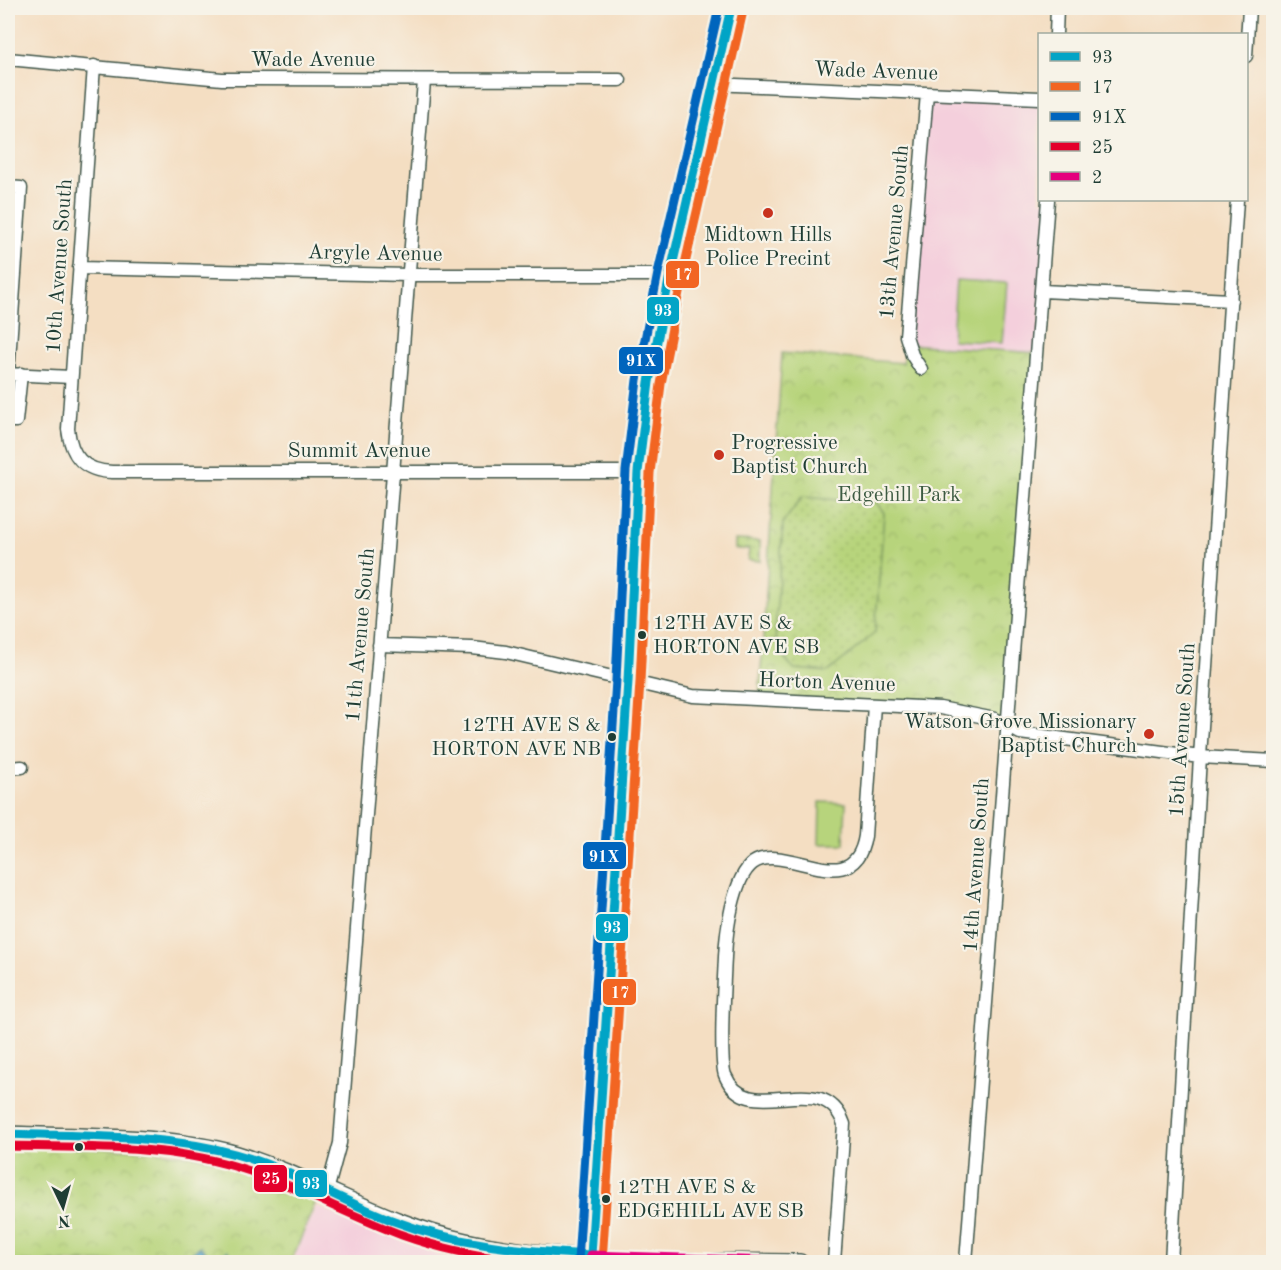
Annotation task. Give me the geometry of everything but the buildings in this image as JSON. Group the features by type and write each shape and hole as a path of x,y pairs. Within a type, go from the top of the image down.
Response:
{"main road":[{"path":"591,1259 628,681 638,472 649,382 670,275 731,8"}],"street":[{"path":"1056,33 1057,8"},
{"path":"1248,33 1250,8"},
{"name":"Wade Avenue","path":"8,59 222,79 620,80"},
{"name":"10th Avenue South","path":"82,464 76,458 69,439 70,377 94,66"},
{"name":"11th Avenue South","path":"327,1191 340,1143 424,81"},
{"name":"Wade Avenue","path":"712,84 1038,98"},
{"name":"13th Avenue South","path":"921,369 912,355 906,336 927,94"},
{"path":"8,188 21,188 8,374 70,377"},
{"name":"14th Avenue South","path":"966,1263 1048,201"},
{"name":"15th Avenue South","path":"1171,1263 1200,757 1237,201"},
{"name":"Argyle Avenue","path":"79,268 408,275 670,275"},
{"path":"1042,291 1231,300"},
{"path":"8,421 16,421 21,374"},
{"name":"Summit Avenue","path":"82,464 96,470 112,472 395,470 638,472"},
{"name":"Horton Avenue","path":"379,645 472,648 506,652 693,696 940,708 995,719 1020,733 1200,757 1274,760"},
{"path":"834,1263 844,1124 835,1108 822,1099 807,1096 754,1099 739,1092 728,1079 724,1072 723,1052 725,951 737,888 744,873 754,863 773,858 831,870 848,864 860,852 865,836 874,705"},
{"path":"8,768 22,766"},
{"path":"8,1134 151,1141 210,1148 261,1162 396,1221 445,1237 508,1250 591,1259 800,1263"}],"shaded area":[{"path":"927,94 1038,98 1038,201 1048,201 1037,353 905,343"},
{"path":"316,1206 441,1256 475,1262 294,1262 297,1249"}],"green space":[{"path":"956,280 1007,283 1002,343 952,340"},
{"name":"Edgehill Park","path":"905,344 1037,353 1008,727 940,708 759,701 782,353 903,363"},
{"path":"802,497 877,503 884,513 875,633 828,672 794,669 780,653 775,632 783,523"},
{"path":"735,540 760,541 760,561 748,560 749,549 735,549"},
{"path":"820,802 846,803 844,844 819,844"},
{"path":"8,1146 150,1151 206,1158 243,1168 317,1199 291,1262 8,1262"}],"water":[{"path":"200,1246 213,1262 183,1262"},
{"path":"227,1251 238,1262 215,1262"}],"transit line":[{"name":"91X","path":"578,1261 616,680 626,471 637,380 658,273 719,8"},
{"name":"93","path":"8,1134 122,1138 207,1148 256,1160 374,1213 442,1236 491,1246 591,1255 628,681 638,472 649,382 670,275 731,8"},
{"name":"17","path":"602,1262 640,682 650,473 661,384 682,277 743,11"},
{"name":"25","path":"8,1146 121,1148 206,1159 277,1181 381,1227 417,1240 461,1252 522,1262"},
{"name":"2","path":"590,1262 591,1255 800,1262"}],"place":[{"name":"Midtown Hills Police Precint","path":"768,213"},
{"name":"Progressive Baptist Church","path":"719,455"},
{"name":"12TH AVE S & HORTON AVE SB","path":"642,635"},
{"name":"Watson Grove Missionary Baptist Church","path":"1149,734"},
{"name":"12TH AVE S & HORTON AVE NB","path":"612,737"},
{"name":"12TH AVE S & EDGEHILL AVE SB","path":"606,1199"}]}
